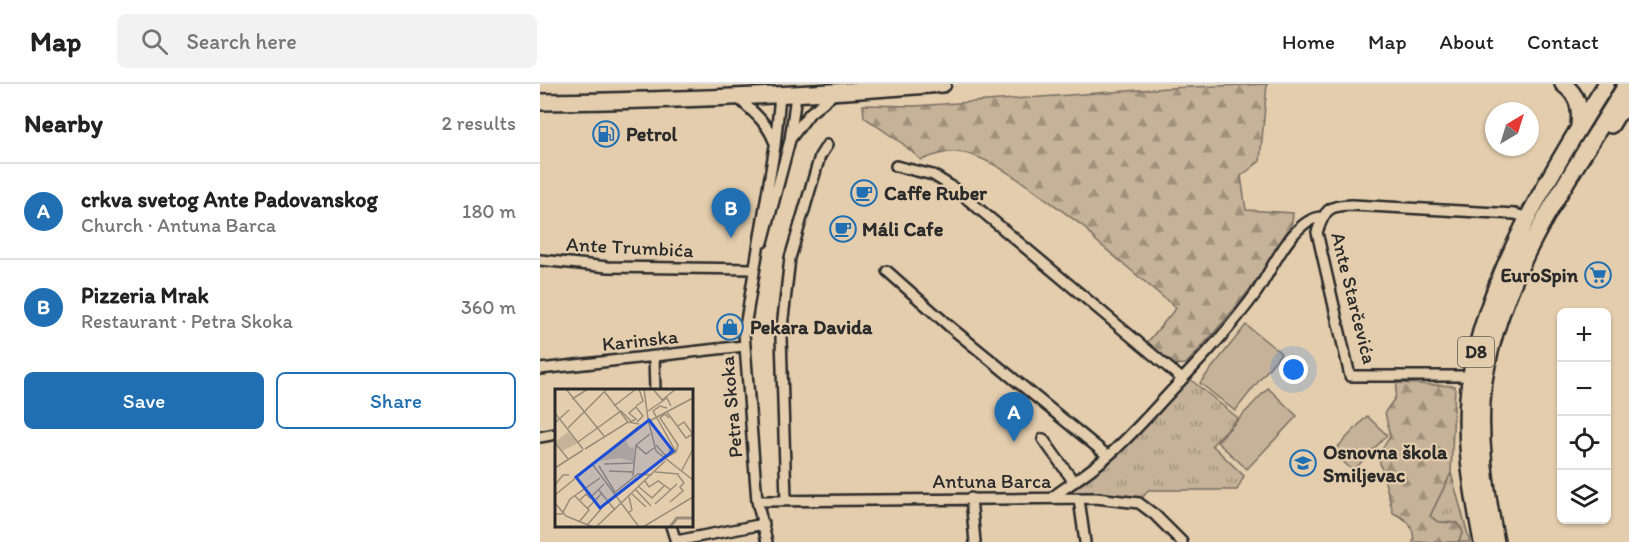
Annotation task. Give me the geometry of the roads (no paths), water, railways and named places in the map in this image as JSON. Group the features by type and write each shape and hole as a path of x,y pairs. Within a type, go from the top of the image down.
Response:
{"main road":[{"path":"540,102 637,102 788,96 943,84"},
{"path":"1563,84 1579,103 1578,129"},
{"name":"D8","path":"1482,542 1470,473 1467,423 1470,376 1480,334 1496,287 1529,218 1578,129 1606,84"},
{"name":"D8","path":"1496,542 1484,471 1481,423 1483,385 1494,338 1508,292 1532,242 1627,84"},
{"name":"D8","path":"1590,145 1602,137 1617,116 1629,106"}],"street":[{"path":"790,140 810,113 836,93"},
{"name":"Petra Skoka","path":"754,269 768,228 790,140 788,96"},
{"name":"Petra Skoka","path":"767,542 757,501 744,346 754,269 776,146 788,96"},
{"path":"737,97 770,130 776,146"},
{"path":"786,501 781,336 790,258 820,156 827,145"},
{"path":"896,166 933,175 954,188 1182,379"},
{"name":"Ante Starčevića","path":"1470,376 1350,376 1317,232 1329,209 1335,205 1515,214 1529,218"},
{"path":"1051,498 1108,456 1133,432 1238,318 1294,232 1308,222 1323,218"},
{"name":"Ante Trumbića","path":"540,260 608,267 754,269"},
{"path":"887,272 949,326 1108,456"},
{"name":"Karinska","path":"540,369 744,346"},
{"path":"654,357 655,389"},
{"path":"540,437 555,434"},
{"path":"1043,439 1074,482"},
{"path":"971,498 975,542"},
{"path":"1079,498 1085,542"},
{"name":"Antuna Barca","path":"757,501 1079,498 1139,502 1182,542"},
{"path":"672,527 676,542 764,524"}],"place":[{"name":"Petrol","path":"606,134"},
{"name":"Caffe Ruber","path":"864,193"},
{"name":"Máli Cafe","path":"843,229"},
{"name":"Pizzeria Mrak","path":"731,238"},
{"name":"EuroSpin","path":"1598,275"},
{"name":"Pekara Davida","path":"730,327"},
{"name":"crkva svetog Ante Padovanskog","path":"1014,442"},
{"name":"Osnovna škola Smiljevac","path":"1303,463"}]}
